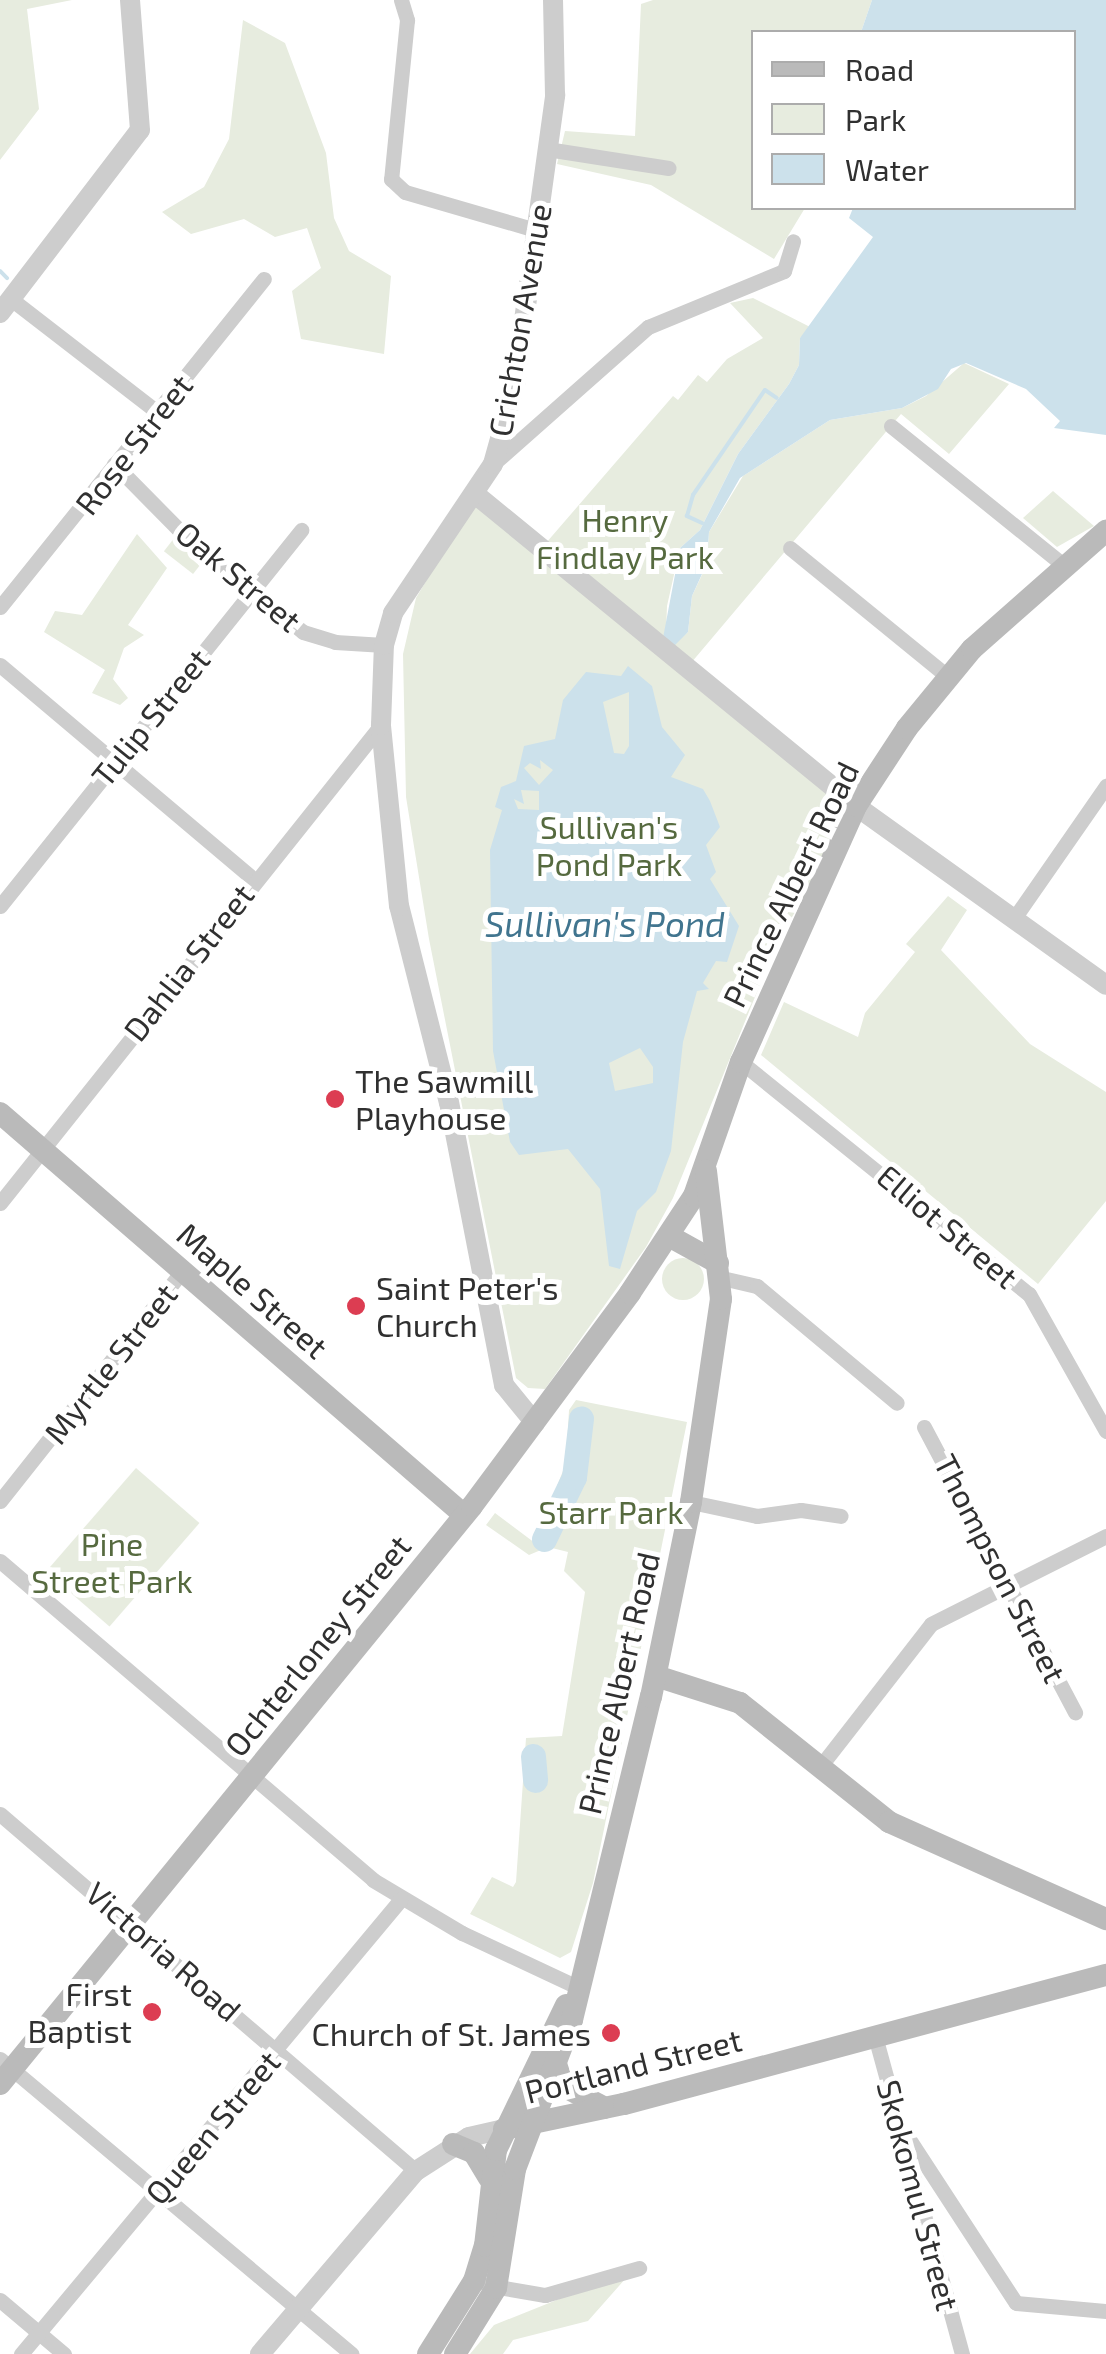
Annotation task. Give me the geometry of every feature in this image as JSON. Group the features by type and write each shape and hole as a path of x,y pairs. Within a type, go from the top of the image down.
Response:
{"main road":[{"name":"Prince Albert Road","path":"670,1236 705,1168 742,1062 856,806 948,677 1062,564 1106,531"},
{"name":"Maple Street","path":"0,1113 464,1515"},
{"name":"Prince Albert Road","path":"485,2285 515,2169 556,2064 656,1676 691,1502 720,1271 705,1168"},
{"name":"Ochterloney Street","path":"4,2071 132,1922 464,1515 670,1236"},
{"path":"670,1236 706,1250 720,1271"},
{"path":"656,1676 740,1704 889,1822 1106,1920"},
{"name":"Portland Street","path":"504,2129 606,2108 1106,1975"},
{"name":"Prince Albert Road","path":"485,2285 489,2178 504,2129 574,1990"},
{"path":"556,2064 563,2086 606,2108"},
{"path":"454,2144 474,2153 489,2178"},
{"path":"429,2348 485,2285"},
{"path":"456,2354 485,2285"}],"street":[{"path":"130,0 140,130 5,306 157,412"},
{"path":"401,0 407,20 391,179 405,192 536,230"},
{"name":"Crichton Avenue","path":"535,1423 504,1385 448,1104 399,906 382,726 384,646 393,613 493,464 515,385 548,149 557,51 553,0"},
{"path":"548,149 669,168"},
{"path":"493,464 648,327 784,271 793,242"},
{"name":"Rose Street","path":"0,607 264,279"},
{"path":"891,426 1062,564"},
{"name":"Oak Street","path":"114,464 178,529 303,632 335,642 384,646"},
{"path":"475,494 856,806 1106,985"},
{"name":"Tulip Street","path":"0,906 301,530"},
{"path":"790,548 948,677"},
{"path":"0,665 253,879"},
{"name":"Dahlia Street","path":"0,1203 253,879 382,726"},
{"path":"1015,917 1106,786"},
{"name":"Elliot Street","path":"742,1062 1029,1294 1106,1431"},
{"name":"Myrtle Street","path":"0,1501 182,1271"},
{"path":"720,1271 757,1286 898,1402"},
{"name":"Thompson Street","path":"924,1427 1011,1584 1074,1712"},
{"path":"691,1502 757,1516 802,1510 841,1516"},
{"path":"819,1768 931,1624 1106,1536"},
{"path":"0,1560 401,1899 574,1990"},
{"name":"Victoria Road","path":"0,1814 132,1922 416,2170"},
{"name":"Queen Street","path":"20,2354 401,1899"},
{"name":"Skokomul Street","path":"875,2036 962,2354"},
{"path":"4,2071 158,2192 351,2354"},
{"name":"Portland Street","path":"260,2354 416,2170 454,2144 504,2129"},
{"path":"902,2129 1016,2303 1106,2310"},
{"path":"485,2285 545,2295 640,2268"},
{"path":"0,2300 64,2354"}],"green space":[{"path":"0,0 72,0 27,9 39,109 0,160"},
{"path":"653,0 872,0 862,30 751,30 751,210 804,210 774,259 651,185 557,164 565,131 635,136 641,4"},
{"path":"243,20 285,43 326,153 334,218 349,251 391,276 384,354 301,339 292,291 321,268 307,228 275,237 244,219 191,234 162,212 204,187 229,139"},
{"name":"Sullivan's Pond Park","path":"753,298 812,328 800,338 799,365 789,384 738,454 700,530 680,548 667,606 666,632 673,645 688,632 692,596 707,564 709,532 743,476 830,420 902,408 926,396 964,363 1009,384 949,454 901,414 691,663 857,805 777,943 673,1198 646,1247 545,1389 528,1388 516,1378 429,939 406,797 403,654 416,598 481,489 546,543 673,396 678,400 698,375 707,382 727,359 763,338 730,303"},
{"path":"1053,491 1094,526 1057,547 1023,518"},
{"path":"137,534 167,568 128,625 144,635 124,648 113,679 128,698 120,705 92,693 105,670 44,632 55,611 82,615"},
{"path":"175,537 204,560 193,574 164,551"},
{"path":"948,896 967,910 941,950 1030,1044 1106,1092 1106,1201 1038,1284 761,1055 784,1002 858,1037 865,1013 915,952 906,944"},
{"path":"683,1258 698,1264 704,1279 698,1294 683,1300 668,1294 662,1279 668,1264"},
{"name":"Starr Park","path":"576,1400 687,1422 593,1883 571,1952 560,1958 470,1914 492,1877 513,1887 516,1882 526,1738 562,1736 585,1592 564,1571 568,1552 548,1547 529,1555 486,1525 495,1513 535,1543 566,1463 569,1410"},
{"name":"Pine Street Park","path":"136,1468 199,1523 110,1627 46,1571"},
{"path":"634,2269 588,2321 513,2340 503,2354 470,2354 494,2325"}],"water":[{"path":"872,0 1106,0 1106,435 1054,428 1060,421 1026,389 966,363 951,369 938,389 902,408 830,420 740,478 709,532 707,563 692,596 688,632 674,646 663,638 680,548 700,530 738,454 789,384 799,365 800,338 873,237 849,218 852,210 1076,210 1076,30 862,30"},
{"name":"Sullivan's Pond","path":"628,666 652,686 662,727 685,755 671,777 703,789 710,801 720,827 706,845 716,872 710,879 739,926 727,962 716,961 703,983 709,989 697,991 683,1042 671,1151 656,1192 637,1211 620,1269 609,1266 600,1189 568,1149 519,1155 510,1142 493,1051 490,850 502,810 495,807 501,787 516,781 524,746 555,739 563,700 586,672 621,676","holes":["629,692 629,746 624,754 614,753 603,702","540,760 553,770 539,785 524,768 530,763 541,769","521,790 539,791 539,810 518,809 514,799 524,804","640,1048 653,1067 653,1083 615,1091 609,1063"]}],"waterway":[{"path":"0,271 7,278"},
{"path":"702,523 687,516 693,495 765,390 777,398"},
{"path":"544,1539 574,1477 581,1418"},
{"path":"533,1756 535,1780"}],"place":[{"name":"The Sawmill Playhouse","path":"335,1099"},
{"name":"Saint Peter's Church","path":"356,1306"},
{"name":"First Baptist","path":"152,2012"},
{"name":"Church of St. James","path":"611,2033"}],"park label":[{"name":"Henry Findlay Park","path":"625,538"}]}
